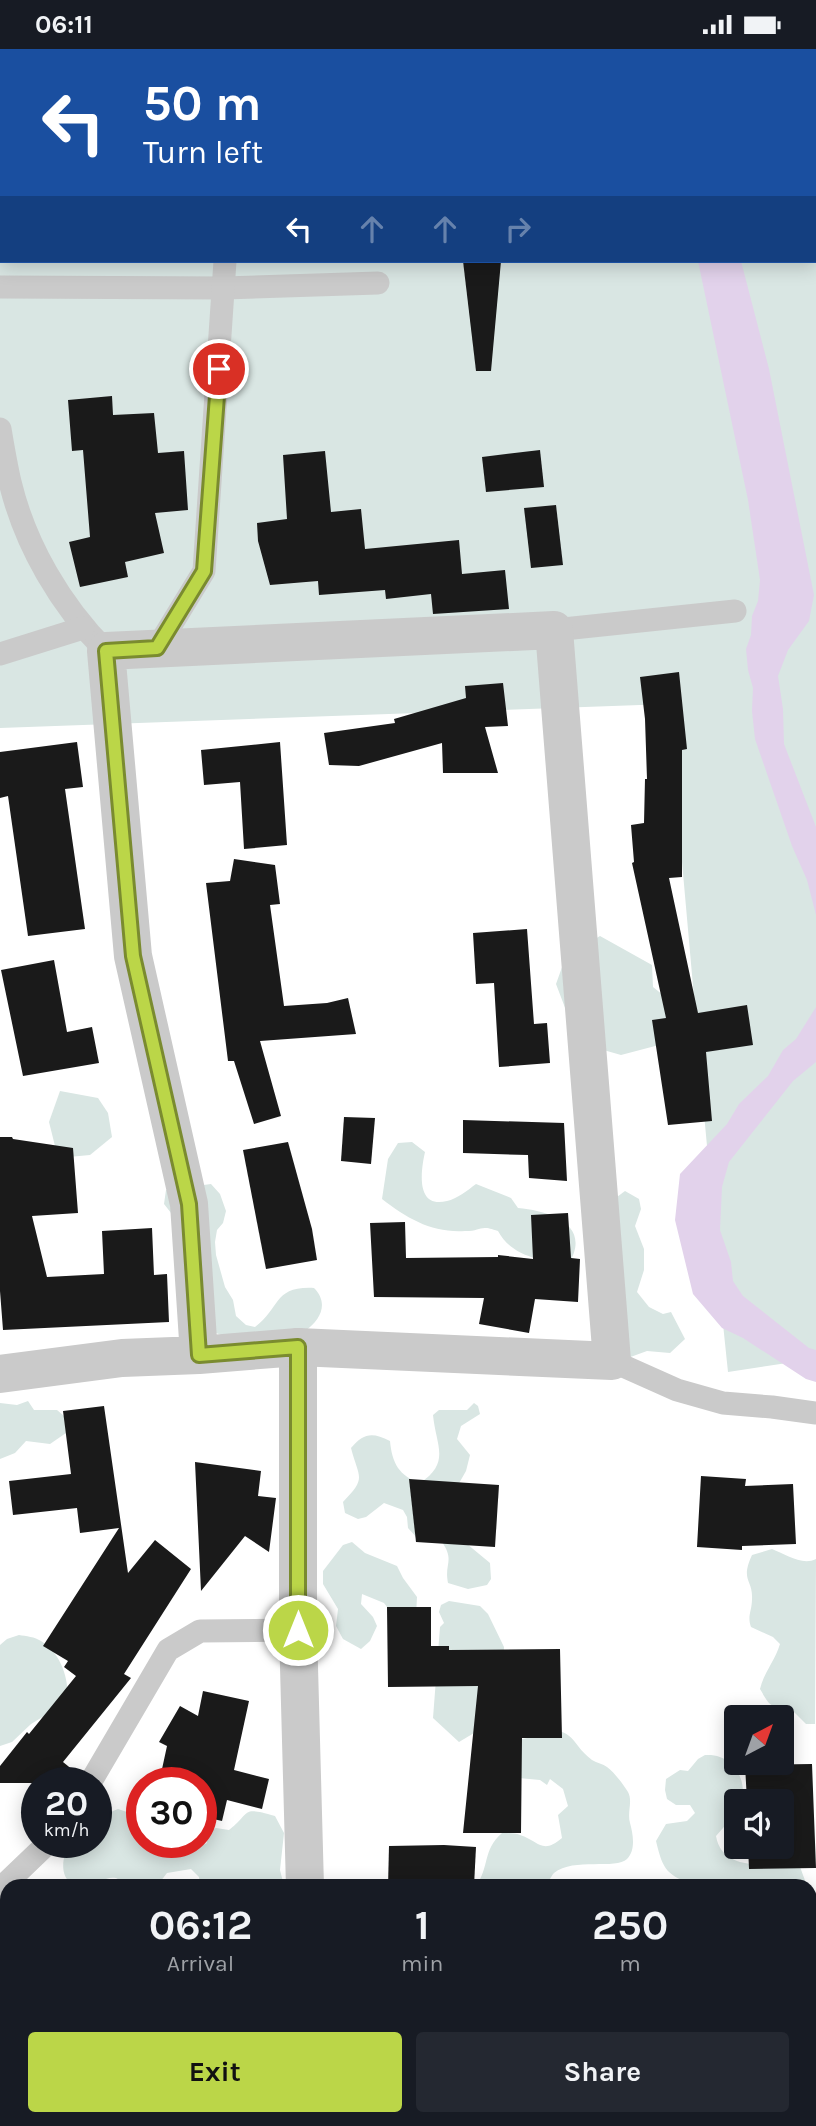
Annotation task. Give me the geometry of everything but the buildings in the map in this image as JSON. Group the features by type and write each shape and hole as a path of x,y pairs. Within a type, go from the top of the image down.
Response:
{"street":[{"path":"0,1374 122,1358 199,1355 298,1347 612,1361 554,630 157,648 95,639 133,956 189,1204 199,1355"},
{"path":"298,1347 298,1630 305,1879"}],"lane":[{"path":"157,648 204,571 225,263"},
{"path":"0,287 224,288 378,283"},
{"path":"0,429 10,484 35,553 95,639 0,654"},
{"path":"554,630 735,611"},
{"path":"612,1361 677,1390 723,1403 816,1413"},
{"path":"99,1767 168,1650 200,1631 298,1630"},
{"path":"10,1879 32,1858"}],"shaded area":[{"path":"0,263 816,263 816,1373 807,1360 728,1372 705,1151 707,1146 698,1049 659,1045 621,1055 593,1047 572,1026 556,984 566,956 600,936 652,965 653,987 678,1007 694,997 668,704 0,728"},
{"path":"698,263 742,263 769,369 814,595 809,621 788,650 778,676 784,744 816,827 816,915 807,880 792,846 755,739 753,688 746,649 751,635 752,616 758,601 760,580 748,500"},
{"path":"816,1007 816,1062 793,1081 729,1162 722,1187 720,1230 731,1262 733,1281 743,1296 809,1348 816,1350 816,1382 806,1379 743,1338 722,1328 693,1294 675,1220 680,1174 727,1124 739,1104 768,1076 783,1050 796,1039"},
{"path":"60,1091 98,1098 108,1113 112,1137 90,1155 58,1158 49,1122"},
{"path":"412,1142 425,1152 422,1186 430,1199 437,1202 451,1200 476,1184 511,1198 518,1208 555,1217 572,1230 575,1240 568,1265 519,1252 504,1240 498,1231 492,1229 453,1231 431,1227 401,1213 382,1199 388,1159 398,1143"},
{"path":"211,1184 220,1194 226,1211 223,1223 217,1230 216,1255 225,1287 233,1300 236,1316 246,1325 255,1327 284,1294 301,1288 314,1288 321,1299 321,1311 315,1322 305,1331 232,1338 196,1327 175,1218 164,1204 166,1190"},
{"path":"625,1191 639,1199 641,1209 635,1226 644,1249 644,1270 637,1292 649,1307 663,1314 671,1312 685,1339 670,1353 647,1351 614,1363 609,1203"},
{"path":"28,1401 34,1410 57,1410 64,1416 66,1433 50,1444 26,1441 15,1453 0,1459 0,1403 17,1405"},
{"path":"474,1403 480,1414 461,1426 457,1439 470,1455 466,1471 458,1485 461,1539 490,1563 491,1579 487,1585 468,1589 448,1583 449,1558 446,1548 442,1542 419,1540 408,1528 403,1510 384,1503 366,1517 358,1519 345,1513 343,1502 358,1482 351,1448 360,1439 373,1435 390,1441 398,1468 407,1477 420,1483 436,1468 439,1460 433,1415 439,1410 467,1410"},
{"path":"352,1542 365,1553 397,1566 417,1597 416,1616 397,1620 384,1603 362,1594 361,1604 377,1626 370,1641 361,1649 343,1639 336,1626 338,1609 323,1584 323,1571 343,1545"},
{"path":"772,1549 799,1560 816,1559 815,1724 806,1724 794,1712 794,1705 771,1704 760,1689 780,1644 773,1637 751,1627 749,1620 752,1592 747,1570 752,1555"},
{"path":"449,1601 480,1606 488,1614 504,1647 503,1665 479,1730 459,1742 433,1718 440,1627 444,1623 439,1612 441,1605"},
{"path":"19,1635 39,1640 54,1653 63,1668 67,1702 31,1724 12,1742 0,1746 0,1645"},
{"path":"540,1729 567,1734 592,1760 613,1772 630,1799 629,1819 633,1842 627,1859 614,1864 583,1864 562,1868 550,1879 480,1879 491,1846 502,1833 518,1834 545,1846 550,1846 562,1838 558,1815 568,1806 563,1789 550,1779 547,1785 540,1780 508,1777 510,1742 527,1738"},
{"path":"705,1755 714,1755 724,1759 724,1775 739,1775 743,1789 724,1789 724,1827 716,1836 724,1852 724,1859 762,1865 799,1864 804,1879 678,1879 672,1875 664,1866 656,1841 666,1824 687,1821 695,1813 690,1805 676,1805 667,1799 665,1790 666,1779 680,1770 688,1771 698,1759"},
{"path":"118,1809 126,1812 126,1858 217,1858 217,1828 229,1830 251,1811 275,1816 284,1833 280,1870 282,1879 199,1879 191,1869 167,1873 162,1879 67,1879 64,1874 64,1859 112,1858 112,1812"}],"route":[{"path":"219,369 204,571 157,648 106,651 133,956 189,1204 199,1355 298,1347 298,1630"}]}
